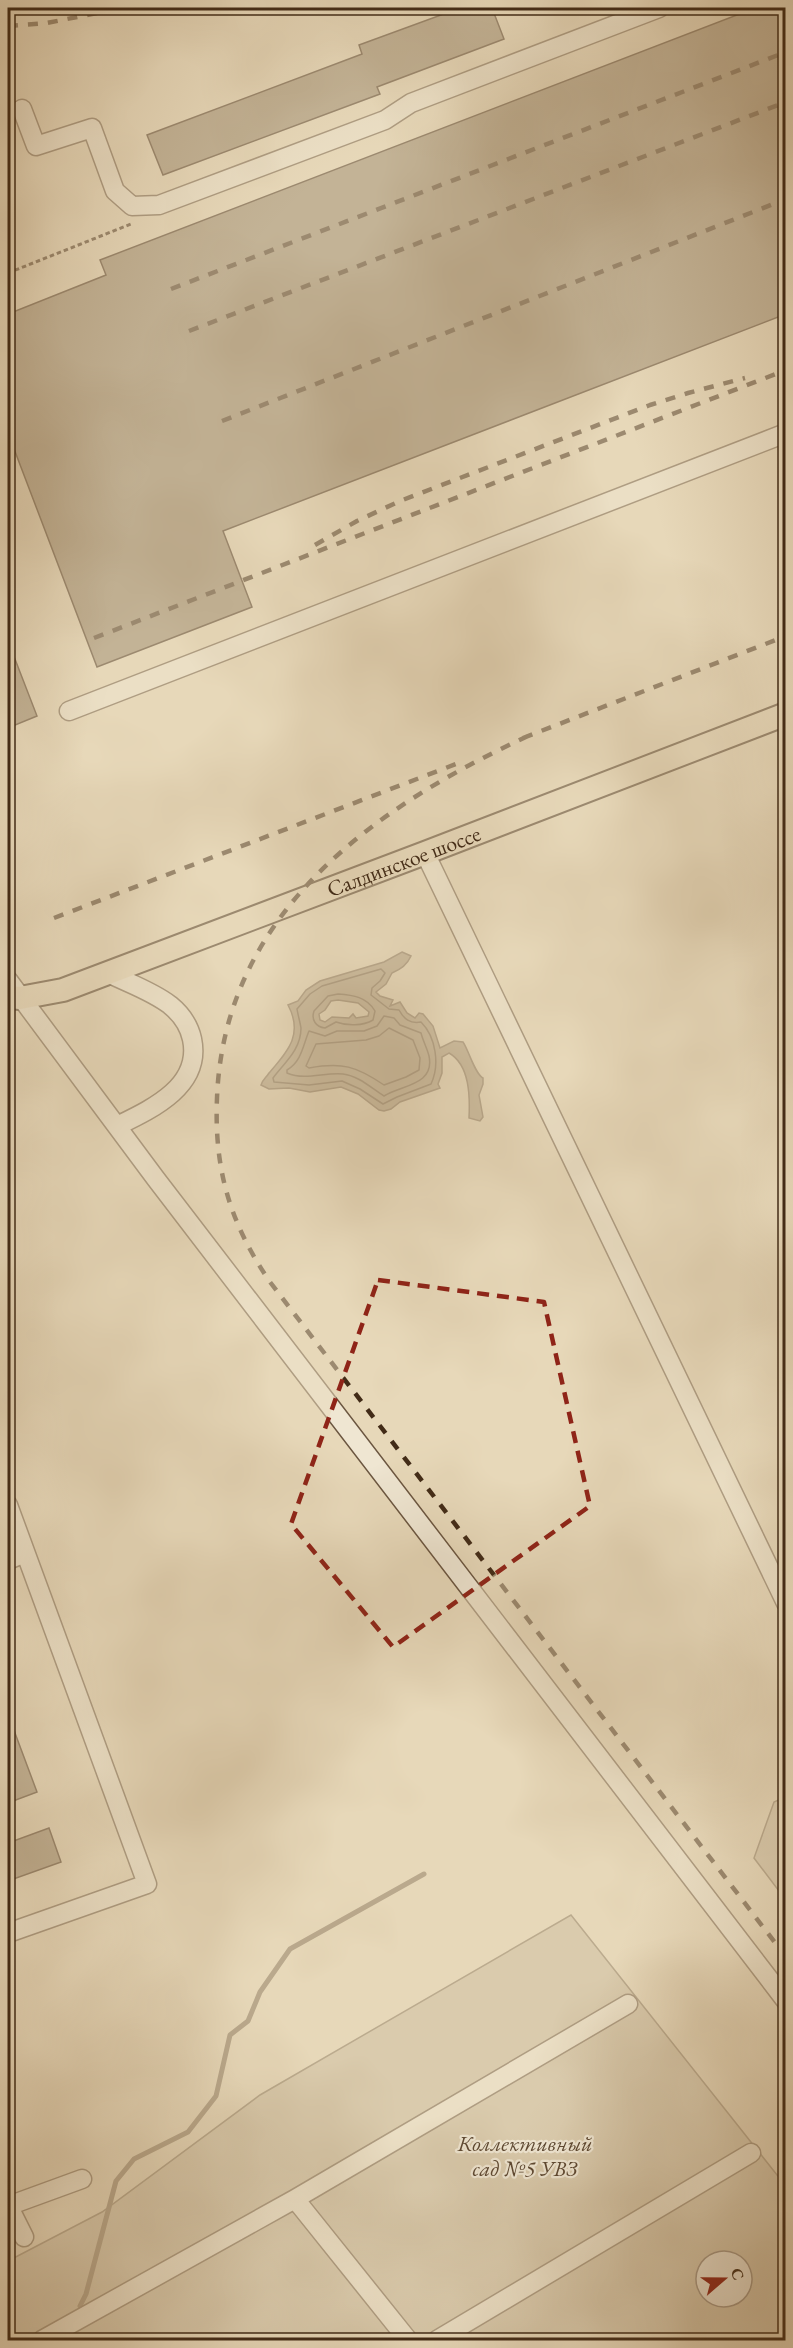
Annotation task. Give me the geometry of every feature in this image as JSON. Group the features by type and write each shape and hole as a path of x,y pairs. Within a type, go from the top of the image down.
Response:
{"main road":[{"name":"Салдинское шоссе","path":"12,992 63,990 786,714"}],"lane":[{"path":"22,109 36,146 92,128 115,191 132,206 159,205 385,120 411,103 659,8"},
{"path":"69,711 786,433"},
{"path":"425,853 786,1603"},
{"path":"108,973 156,996 174,1009 187,1023 194,1050 187,1077 180,1087 150,1109 117,1126"},
{"path":"12,992 786,2001"},
{"path":"8,1504 147,1884 8,1933"},
{"path":"8,1560 26,1553"},
{"path":"42,2340 295,2199 628,2004"},
{"path":"437,2340 751,2153"},
{"path":"24,2237 8,2206 82,2179"},
{"path":"295,2199 408,2340"}],"path":[{"path":"8,273 127,227 159,205"}],"highlighted area":[{"path":"378,1280 544,1302 590,1506 393,1647 291,1524"}],"green space":[{"path":"785,1797 785,1899 754,1858 774,1802"},
{"name":"Коллективный сад №5 УВЗ","path":"571,1915 785,2185 785,2340 8,2340 8,2261 102,2212 260,2095"}],"water":[{"path":"402,952 411,956 406,964 392,973 386,984 376,992 380,996 393,1000 390,1006 400,1002 407,1013 415,1018 419,1013 423,1014 433,1026 440,1048 454,1041 463,1042 477,1072 483,1078 479,1095 483,1117 480,1121 469,1118 469,1091 465,1073 456,1058 449,1053 442,1057 442,1073 438,1084 440,1088 400,1102 384,1111 379,1110 358,1094 341,1087 310,1092 289,1088 269,1089 261,1085 282,1058 294,1034 293,1016 288,1005 298,1001 306,990 320,981 384,962","holes":["331,1001 358,1003 369,1012 368,1016 356,1018 353,1014 349,1018 332,1017 325,1022 320,1020 319,1014"]}],"building":[{"path":"460,8 492,8 504,39 377,87 380,94 163,175 147,135 362,54 359,45"},
{"path":"755,8 786,8 786,314 223,531 252,607 97,667 8,433 8,314 106,275 100,260"},
{"path":"8,641 37,716 8,728"},
{"path":"8,1717 37,1792 8,1803"},
{"path":"49,1828 61,1862 8,1881 8,1843"}],"waterway":[{"path":"80,2306 86,2294 116,2181 134,2159 188,2132 216,2096 230,2035 248,2021 260,1992 290,1949 424,1874"}],"railway":[{"path":"8,26 47,23 122,8"},
{"path":"171,289 786,52"},
{"path":"189,331 786,102"},
{"path":"222,421 786,199"},
{"path":"94,638 786,370"},
{"path":"315,545 357,521 400,501 650,405 745,378"},
{"path":"523,738 786,636"},
{"path":"528,736 471,764 416,796 364,833 318,874 278,920 247,973 226,1032 217,1098 218,1149 222,1172 227,1195 244,1238 270,1282 786,1957"},
{"path":"54,918 456,764"}]}
